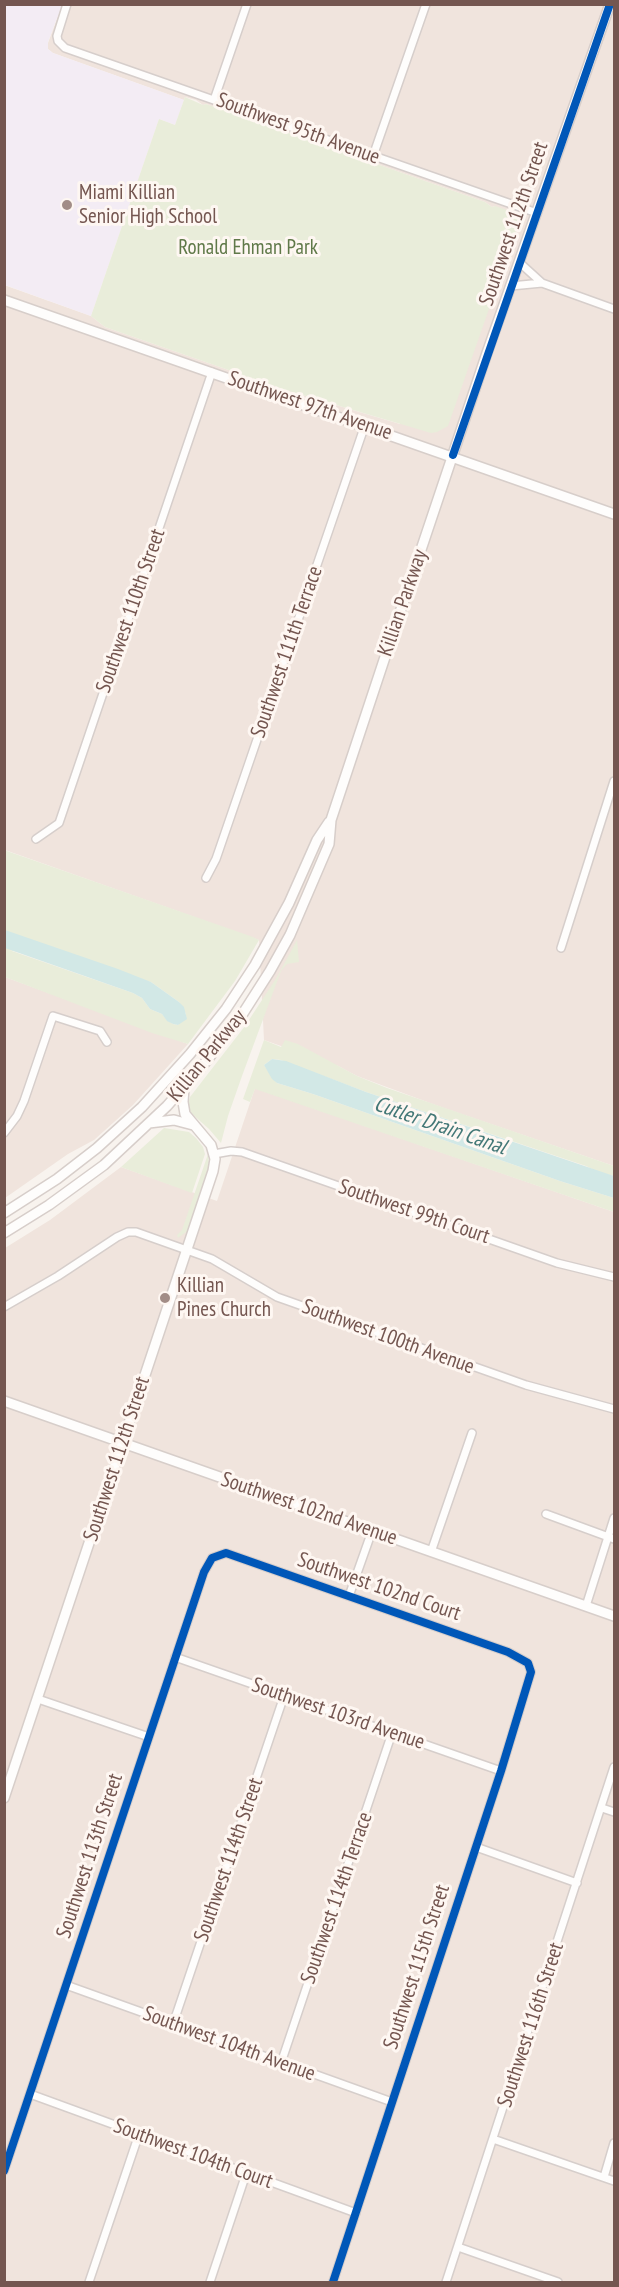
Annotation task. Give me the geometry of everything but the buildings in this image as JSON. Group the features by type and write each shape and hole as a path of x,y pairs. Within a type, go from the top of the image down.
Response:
{"street":[{"name":"Southwest 95th Avenue","path":"67,4 57,36 59,43 65,48 537,213"},
{"path":"214,100 247,4"},
{"path":"373,156 426,4"},
{"name":"Southwest 112th Street","path":"453,455 610,4"},
{"path":"520,263 542,283 615,309"},
{"path":"511,286 542,283"},
{"name":"Southwest 97th Avenue","path":"4,300 453,455 615,514"},
{"name":"Southwest 110th Street","path":"36,839 59,823 212,372"},
{"name":"Southwest 111th Terrace","path":"206,878 216,859 365,425"},
{"name":"Killian Parkway","path":"4,1233 87,1178 149,1123 184,1087 240,1018 280,953 329,844 331,820 453,455"},
{"path":"561,948 615,781"},
{"name":"Killian Parkway","path":"4,1214 57,1179 97,1148 149,1100 190,1054 226,1009 260,957 289,903 317,840 331,820"},
{"path":"4,1133 18,1116 53,1016 100,1031 107,1042"},
{"path":"184,1087 183,1108 193,1125 208,1140 214,1154"},
{"path":"149,1123 174,1120 193,1125"},
{"name":"Southwest 99th Court","path":"214,1154 242,1152 557,1263 615,1277"},
{"name":"Southwest 112th Street","path":"4,1798 188,1250 213,1171 214,1154"},
{"name":"Southwest 100th Avenue","path":"4,1307 58,1276 117,1237 128,1232 136,1232 226,1266 277,1297 526,1385 615,1409"},
{"name":"Southwest 102nd Avenue","path":"4,1401 615,1616"},
{"path":"431,1552 472,1433"},
{"path":"546,1514 611,1538"},
{"path":"586,1606 611,1538 615,1518"},
{"path":"349,1596 372,1531"},
{"name":"Southwest 102nd Court","path":"216,1555 226,1553 508,1652 528,1663"},
{"name":"Southwest 113th Street","path":"4,2171 207,1564 216,1555"},
{"name":"Southwest 103rd Avenue","path":"175,1657 501,1772"},
{"name":"Southwest 115th Street","path":"333,2283 501,1772 531,1676 528,1663"},
{"name":"Southwest 114th Street","path":"173,2024 284,1696"},
{"path":"38,1699 149,1737"},
{"name":"Southwest 114th Terrace","path":"281,2063 392,1733"},
{"name":"Southwest 116th Street","path":"446,2283 615,1767"},
{"path":"602,1808 615,1812"},
{"path":"476,1847 578,1883"},
{"name":"Southwest 104th Avenue","path":"66,1986 392,2102"},
{"name":"Southwest 104th Court","path":"30,2094 356,2213"},
{"path":"89,2283 139,2134"},
{"path":"493,2139 615,2181"},
{"path":"604,2177 615,2143"},
{"path":"210,2283 246,2174"},
{"path":"458,2247 558,2283"}],"shaded area":[{"name":"Miami Killian Senior High School","path":"4,5 62,5 48,42 48,49 53,53 184,100 175,125 159,119 91,316 5,285"},
{"path":"62,5 614,5 614,1166 438,1106 357,1076 338,1066 264,1040 259,940 5,850 4,285 91,316 105,327 289,391 400,424 495,206 492,207 485,202 206,104 203,105 196,100 185,97 184,100 53,53 48,49 48,43"},
{"path":"5,977 188,1044 133,1105 94,1140 68,1154 5,1198"},
{"path":"255,1088 614,1212 614,2282 5,2282 5,1248 50,1220 121,1167 217,1201"}],"green space":[{"name":"Ronald Ehman Park","path":"185,97 485,202 492,207 516,213 519,223 448,426 431,433 289,391 105,327 91,316 159,119 175,125"},
{"path":"4,850 259,940 235,981 188,1044 152,1033 5,977","holes":["9,950 151,982 179,1002 186,1014 178,1025 150,1009 142,998 133,993"]},
{"path":"297,940 299,962 287,964 281,971 228,1116 221,1143 191,1113 188,1104 190,1097 245,1026 277,977"},
{"path":"264,1040 281,1047 285,1040 298,1044 357,1076 387,1088 614,1166 614,1176 598,1172 366,1092 281,1060 272,1059 264,1065 277,1083 614,1198 614,1212 255,1089 250,1102 243,1099"},
{"path":"164,1128 189,1132 203,1147 205,1154 192,1193 121,1167"},
{"path":"208,1154 207,1177 189,1230 178,1238 177,1235 182,1230"}],"water":[{"path":"5,930 151,982 184,1007 187,1019 178,1025 173,1024 167,1021 162,1014 150,1009 142,998 133,993 5,948"},
{"name":"Cutler Drain Canal","path":"272,1059 286,1061 366,1092 614,1176 614,1198 277,1083 264,1065"}],"cycle path":[{"path":"453,455 610,4"},
{"path":"4,2171 204,1572 212,1558 226,1553 508,1652 528,1663 531,1672 501,1771 333,2282"}],"place":[{"name":"Miami Killian Senior High School","path":"67,205"},
{"name":"Killian Pines Church","path":"165,1298"}]}
